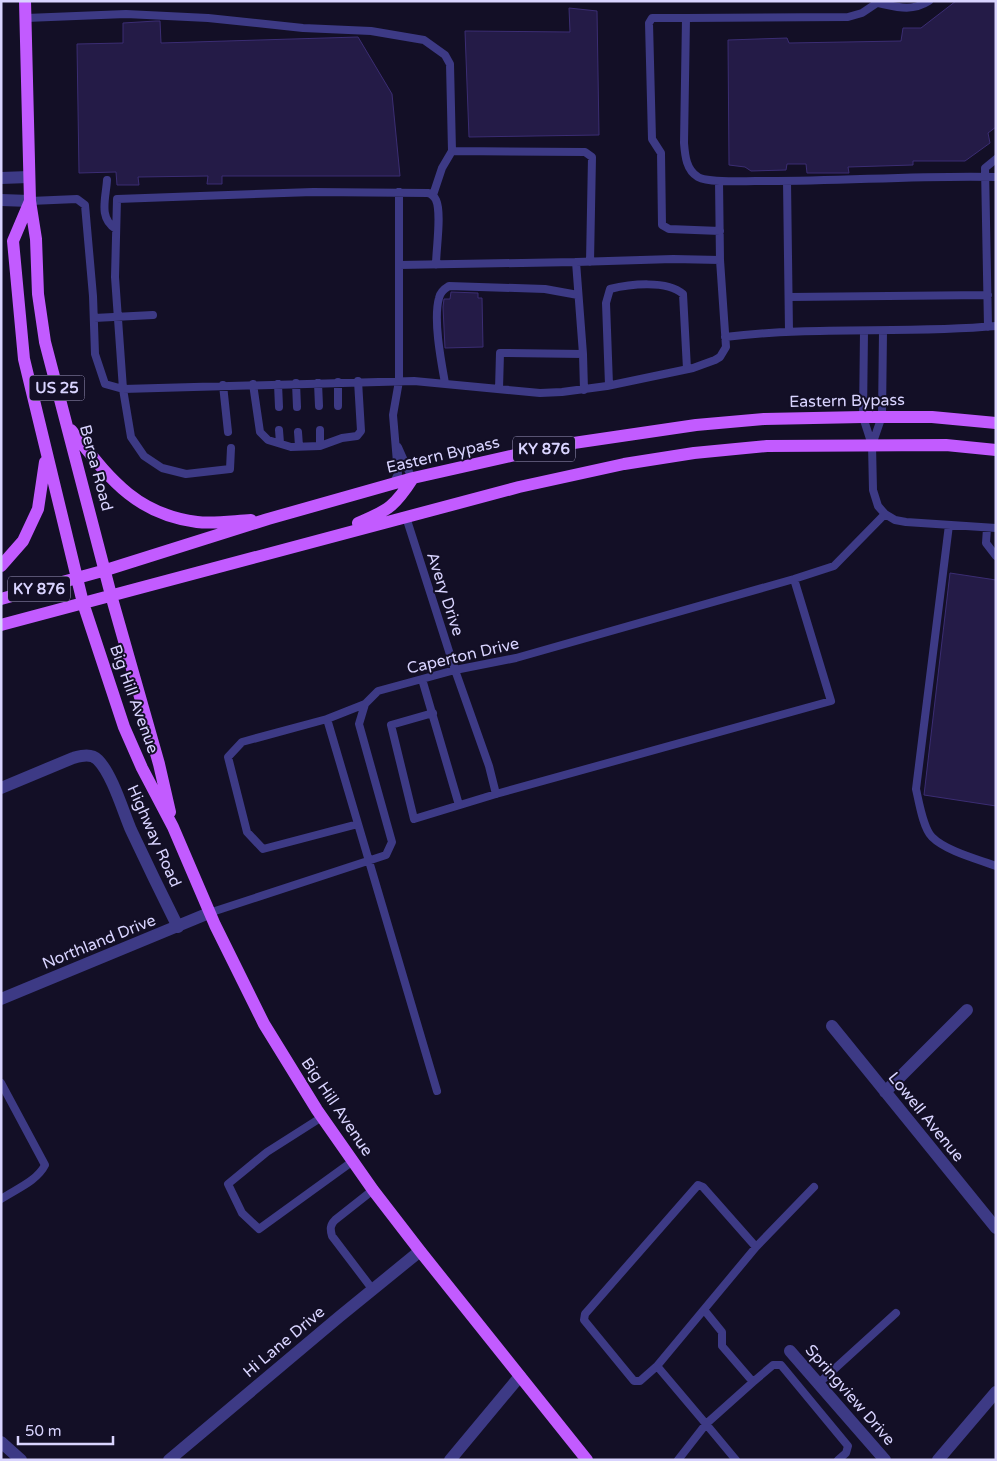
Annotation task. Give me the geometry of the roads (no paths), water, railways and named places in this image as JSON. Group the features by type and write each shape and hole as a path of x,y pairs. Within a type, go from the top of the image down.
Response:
{"main road":[{"name":"Berea Road","path":"25,1 30,201 36,239 38,294 45,342 112,595"},
{"name":"Berea Road","path":"30,201 13,241 24,359 77,578"},
{"name":"Eastern Bypass","path":"1,599 106,570 268,520 414,478 560,445 696,425 764,419 882,416 932,417 996,423"},
{"path":"67,425 112,480 140,502 157,511 177,518 199,522 268,520"},
{"name":"KY 876","path":"112,595 519,487 624,464 686,454 767,446 946,445 996,450"},
{"path":"1,566 23,541 38,509 46,455"},
{"path":"305,544 380,514 400,498 414,478"},
{"name":"Big Hill Avenue","path":"77,578 83,603 124,727 142,768 173,826 209,913 264,1024 322,1118 374,1190 420,1251 588,1460"},
{"path":"1,626 112,595"},
{"name":"Big Hill Avenue","path":"112,595 159,764 173,826"}],"street":[{"path":"1,178 29,177"},
{"path":"1,200 30,201"},
{"name":"Highway Road","path":"1,788 83,755 91,756 98,760 108,775 134,837 178,927"},
{"name":"Northland Drive","path":"1,1000 209,913"},
{"path":"885,1092 967,1010"},
{"name":"Lowell Avenue","path":"832,1026 996,1228"},
{"name":"Hi Lane Drive","path":"169,1460 420,1251"},
{"name":"Springview Drive","path":"790,1351 885,1460"},
{"path":"450,1460 520,1376"},
{"path":"938,1460 994,1397"},
{"path":"1,1442 11,1456"}],"lane":[{"path":"720,232 669,229 662,225 661,153 652,139 649,23 652,18 848,17 862,13 879,2 904,9 920,7 929,1"},
{"path":"26,18 126,14 208,18 303,28 371,32 424,40 445,56 450,64 452,151 442,168 433,195"},
{"path":"686,18 685,154 691,172 699,178 719,181 996,178"},
{"path":"452,151 585,152 592,157 590,262"},
{"path":"725,337 760,332 883,331 992,326 988,295 985,168 996,159"},
{"path":"107,180 104,214 109,224 116,229"},
{"path":"30,201 77,199 85,205 94,318 94,354 105,384 123,389 399,381 445,383 540,393 584,390 687,369 709,363 720,356 726,347 720,260 719,181"},
{"path":"787,181 789,332"},
{"path":"231,448 230,469 186,474 162,468 144,456 131,437 123,389 115,277 117,198 314,192 428,193 433,195 437,201 436,265"},
{"path":"393,484 398,474 393,415 399,381 399,192"},
{"path":"399,265 673,259 720,260"},
{"path":"576,262 584,390"},
{"path":"609,385 606,303 610,290 624,285 656,285 678,290 684,294 687,369"},
{"path":"445,383 439,349 437,307 441,293 448,286 545,289 578,295"},
{"path":"789,297 988,295"},
{"path":"94,318 153,316"},
{"path":"864,331 864,417 872,444 873,490 878,506 885,514 895,520 996,528"},
{"path":"872,444 882,416 883,331"},
{"path":"499,389 500,353 583,354"},
{"path":"338,382 338,406"},
{"path":"253,384 260,432 268,440 291,446 320,446 339,439 357,436 360,431 358,382"},
{"path":"296,383 297,407"},
{"path":"318,383 319,406"},
{"path":"278,384 278,407"},
{"path":"223,385 228,432"},
{"path":"279,430 280,443"},
{"path":"320,430 320,446"},
{"path":"338,430 339,439"},
{"path":"298,432 299,446"},
{"path":"396,442 410,474 414,478"},
{"name":"Caperton Drive","path":"358,824 263,849 247,832 228,758 242,742 327,719 365,704 378,691 455,670 516,658 834,566 885,514"},
{"name":"Avery Drive","path":"406,517 455,670 489,766 496,794"},
{"path":"949,525 916,789 923,820 931,837 954,851 996,866"},
{"path":"987,528 986,543 996,556"},
{"path":"432,713 391,725 414,819 496,794 831,701 794,579"},
{"path":"422,679 459,805"},
{"path":"209,913 386,856 392,842 359,724 365,704"},
{"path":"327,719 437,1091"},
{"path":"1,1083 45,1165 41,1172 32,1179 1,1199"},
{"path":"322,1118 267,1152 228,1184 242,1213 259,1229 353,1161"},
{"path":"756,1247 703,1186 698,1185 585,1314 584,1320 634,1381 640,1381 658,1366 756,1247 814,1187"},
{"path":"373,1290 332,1236 330,1230 331,1224 374,1190"},
{"path":"705,1311 722,1332 722,1346 754,1382"},
{"path":"819,1384 896,1313"},
{"path":"678,1460 706,1424 773,1365 781,1365 848,1446 846,1453 838,1460"},
{"path":"658,1366 736,1460"}]}
